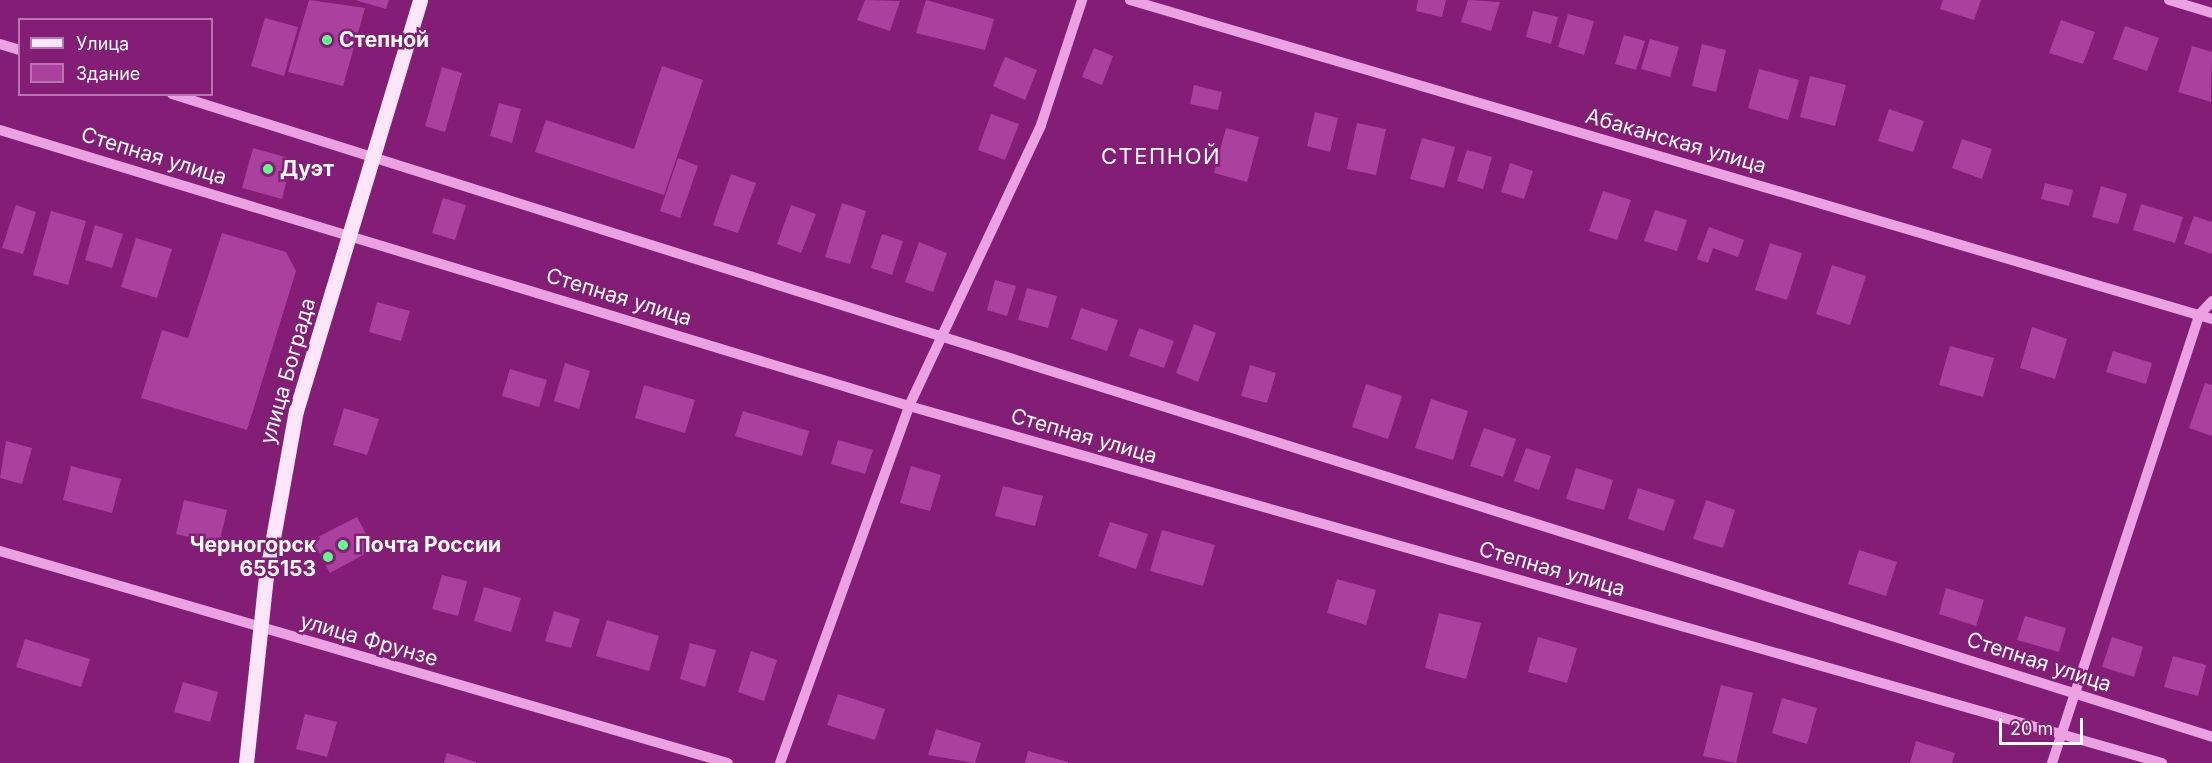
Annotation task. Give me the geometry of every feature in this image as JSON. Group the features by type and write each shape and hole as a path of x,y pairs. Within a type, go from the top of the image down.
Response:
{"main road":[{"name":"улица Бограда","path":"246,763 279,488 296,411 351,235 420,0"}],"street":[{"path":"780,763 909,406 1041,125 1082,0"},
{"name":"Абаканская улица","path":"1130,0 2212,319"},
{"path":"2169,0 2212,13"},
{"path":"0,44 18,49"},
{"name":"Степная улица","path":"179,96 375,154 942,337 2212,737"},
{"name":"Степная улица","path":"0,130 909,406 2162,763"},
{"path":"2052,763 2072,692 2199,315 2212,301"},
{"name":"улица Фрунзе","path":"0,551 261,629 728,763"}],"building":[{"name":"Степной","path":"309,0 365,8 343,86 288,72"},
{"path":"355,0 389,0 386,9"},
{"path":"865,0 900,1 890,31 857,20"},
{"path":"926,0 994,19 985,50 916,33"},
{"path":"1418,0 1446,0 1442,17 1416,11"},
{"path":"1468,0 1500,2 1491,31 1461,22"},
{"path":"1943,0 1981,0 1974,20 1940,9"},
{"path":"1533,11 1558,17 1551,44 1526,37"},
{"path":"1568,14 1594,21 1584,55 1558,47"},
{"path":"265,18 298,27 284,76 251,66"},
{"path":"2061,20 2095,32 2083,64 2049,53"},
{"path":"2125,26 2159,38 2147,71 2113,59"},
{"path":"1624,35 1645,41 1636,70 1615,64"},
{"path":"1650,39 1679,47 1670,77 1641,69"},
{"path":"1702,44 1726,50 1716,92 1692,86"},
{"path":"2192,46 2212,52 2211,102 2178,92"},
{"path":"1094,48 1113,56 1102,85 1082,77"},
{"path":"1005,57 1037,70 1025,100 993,86"},
{"path":"662,66 703,80 664,195 535,152 546,120 634,149"},
{"path":"442,67 462,73 445,132 425,126"},
{"path":"1759,69 1799,80 1788,120 1748,108"},
{"path":"1810,76 1846,85 1835,126 1800,117"},
{"path":"1194,85 1222,92 1218,110 1190,104"},
{"path":"499,103 521,109 512,143 490,136"},
{"path":"1889,109 1924,121 1913,152 1878,141"},
{"path":"1315,112 1338,118 1330,152 1307,146"},
{"path":"991,114 1019,124 1005,160 978,150"},
{"path":"1357,123 1386,129 1376,175 1347,169"},
{"path":"1226,128 1259,137 1247,182 1214,173"},
{"path":"1422,138 1455,147 1444,188 1410,179"},
{"path":"1962,139 1992,149 1982,179 1952,168"},
{"name":"Дуэт","path":"253,148 292,159 282,199 242,188"},
{"path":"1467,150 1492,157 1483,189 1457,181"},
{"path":"678,158 698,166 680,218 660,211"},
{"path":"1510,163 1533,171 1524,199 1501,192"},
{"path":"731,174 756,183 738,233 713,225"},
{"path":"2045,183 2073,190 2069,206 2041,199"},
{"path":"2101,186 2127,194 2118,224 2092,217"},
{"path":"1603,191 1631,200 1617,240 1589,231"},
{"path":"443,198 466,205 455,240 432,233"},
{"path":"842,203 866,211 850,264 825,257"},
{"path":"2141,204 2183,217 2175,243 2133,230"},
{"path":"16,205 36,212 23,254 2,248"},
{"path":"791,205 816,214 801,253 777,244"},
{"path":"1655,210 1687,220 1677,251 1644,241"},
{"path":"51,211 86,221 68,285 33,275"},
{"path":"2194,216 2212,222 2212,254 2184,244"},
{"path":"95,225 123,234 112,268 85,260"},
{"path":"1709,227 1744,240 1738,257 1713,248 1708,263 1697,259"},
{"path":"222,233 286,252 296,271 247,430 141,398 162,330 188,338"},
{"path":"882,234 903,241 892,275 871,268"},
{"path":"136,238 172,249 157,298 121,287"},
{"path":"919,242 947,253 933,292 905,282"},
{"path":"1770,243 1802,253 1787,300 1755,290"},
{"path":"1832,265 1866,276 1850,325 1816,314"},
{"path":"995,280 1016,286 1007,316 987,310"},
{"path":"1027,288 1057,296 1048,328 1018,320"},
{"path":"377,302 410,311 401,341 369,332"},
{"path":"1081,308 1118,320 1107,351 1071,339"},
{"path":"1194,324 1216,333 1198,382 1176,373"},
{"path":"2032,327 2067,339 2055,379 2020,368"},
{"path":"1139,328 1174,341 1164,368 1129,356"},
{"path":"1950,346 1994,358 1983,397 1939,385"},
{"path":"2113,351 2152,363 2146,384 2106,372"},
{"path":"565,363 590,371 579,409 554,401"},
{"path":"1250,365 1276,373 1267,403 1241,396"},
{"path":"510,369 547,380 539,407 502,396"},
{"path":"2205,383 2212,385 2212,436 2189,428"},
{"path":"1366,384 1402,396 1388,439 1352,427"},
{"path":"644,385 695,400 685,433 635,418"},
{"path":"1431,399 1468,411 1453,460 1415,448"},
{"path":"344,408 379,419 367,455 333,445"},
{"path":"743,411 809,431 802,456 735,436"},
{"path":"1484,428 1516,439 1503,477 1470,466"},
{"path":"838,440 873,450 865,474 831,464"},
{"path":"6,441 32,448 22,484 0,478"},
{"path":"1526,448 1551,456 1539,490 1514,481"},
{"path":"71,466 121,479 112,513 63,500"},
{"path":"911,466 941,475 930,511 900,503"},
{"path":"1576,468 1613,480 1604,510 1566,499"},
{"path":"1003,486 1043,496 1035,526 995,516"},
{"path":"1638,488 1675,500 1664,531 1628,519"},
{"path":"184,500 227,510 219,544 176,534"},
{"path":"1706,500 1735,510 1723,548 1693,539"},
{"name":"Почта России","path":"357,517 374,549 330,573 312,540"},
{"path":"1110,522 1148,534 1136,569 1098,556"},
{"path":"1162,530 1215,545 1203,586 1150,571"},
{"path":"1859,550 1897,562 1886,596 1848,584"},
{"path":"442,575 467,581 458,616 432,609"},
{"path":"1337,579 1376,590 1366,625 1327,613"},
{"path":"484,587 521,598 511,632 474,621"},
{"path":"1946,588 1984,600 1976,626 1939,614"},
{"path":"554,611 580,619 571,648 545,641"},
{"path":"1439,613 1481,623 1466,679 1425,668"},
{"path":"2025,616 2066,628 2059,652 2017,640"},
{"path":"607,620 659,636 649,671 596,656"},
{"path":"1538,637 1577,648 1567,683 1528,672"},
{"path":"2112,637 2143,647 2134,677 2102,667"},
{"path":"25,639 90,659 81,687 16,667"},
{"path":"690,643 716,650 705,687 680,679"},
{"path":"751,651 777,660 764,701 738,692"},
{"path":"2173,656 2206,665 2198,696 2164,687"},
{"path":"183,682 218,692 210,722 174,712"},
{"path":"1721,685 1753,693 1736,763 1703,756"},
{"path":"838,694 885,709 875,740 827,725"},
{"path":"1782,698 1817,708 1807,744 1772,733"},
{"path":"305,714 337,722 327,757 296,749"},
{"path":"936,729 981,743 975,763 928,755"},
{"path":"1916,741 1955,753 1952,763 1910,763"},
{"path":"1028,751 1068,762 1068,763 1025,763"},
{"path":"447,753 476,762 476,763 444,763"}],"place":[{"name":"Степной","path":"327,40"},
{"name":"Дуэт","path":"268,169"},
{"name":"Почта России","path":"343,545"},
{"name":"Черногорск 655153","path":"328,557"}],"district":[{"name":"СТЕПНОЙ","path":"1161,157"}]}
